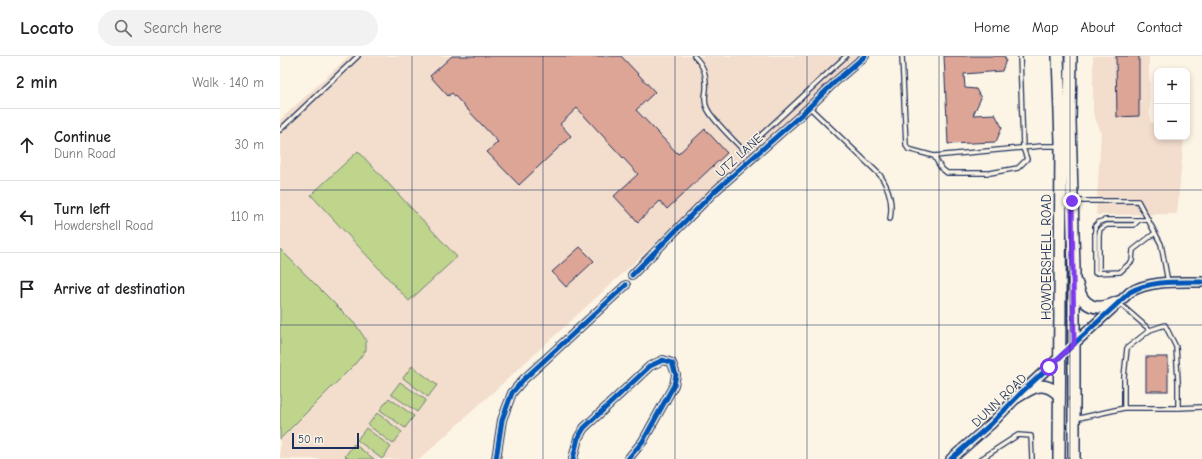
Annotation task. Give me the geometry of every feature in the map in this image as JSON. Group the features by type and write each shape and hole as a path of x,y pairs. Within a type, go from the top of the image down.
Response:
{"main road":[{"name":"HOWDERSHELL ROAD","path":"1058,56 1061,146 1059,459"},
{"name":"HOWDERSHELL ROAD","path":"1071,56 1070,121 1074,269 1074,459"},
{"path":"1074,269 1081,296 1087,303 1092,306 1107,307 1118,302"},
{"path":"1017,397 1037,386 1048,387 1055,390 1060,395"}],"street":[{"name":"UTZ LANE","path":"632,275 714,192 865,56"},
{"name":"DUNN ROAD","path":"952,459 1130,292 1138,287 1150,284 1202,282"},
{"path":"496,459 502,420 512,393 542,362 626,285"},
{"path":"573,459 574,447 584,428 650,366 663,360 672,363 676,375 674,385 643,441 628,459"}],"lane":[{"path":"280,130 358,56"},
{"path":"694,56 701,64 706,75 705,99 707,108 744,151 846,56"},
{"path":"902,56 906,145 908,149 934,156 1061,146"},
{"path":"934,156 947,173 990,173 1018,168 1027,159 1023,148 1020,56"},
{"path":"809,107 880,175 885,183 892,208 890,218"},
{"path":"1072,201 1138,201 1161,244 1168,283"},
{"path":"1148,220 1105,220 1099,222 1095,226 1095,273 1120,272 1132,261 1133,250 1155,233"},
{"path":"1099,273 1100,229 1107,225 1134,225 1139,220"},
{"path":"1118,302 1150,330"},
{"path":"1124,408 1126,348 1150,330 1165,326 1176,347 1178,408"},
{"path":"1074,420 1124,408 1202,407"},
{"path":"981,459 1018,435 1031,436 1032,459"}],"shaded area":[{"path":"349,56 859,56 420,459 280,459 280,120"},
{"path":"1093,56 1149,56 1150,122 1154,123 1154,140 1184,140 1177,214 1096,215 1101,132 1093,113"}],"green space":[{"path":"358,151 457,257 409,301 311,195"},
{"path":"280,249 356,325 366,340 366,350 355,364 280,439"},
{"path":"412,366 437,385 428,397 403,378"},
{"path":"400,382 426,400 417,412 391,394"},
{"path":"389,398 414,416 405,428 380,410"},
{"path":"377,413 402,432 393,444 368,425"},
{"path":"366,428 391,447 382,459 357,440"},
{"path":"354,444 374,459 349,459 345,456"}],"building":[{"path":"452,56 621,56 655,92 636,110 678,154 705,129 727,153 667,209 660,201 638,222 614,196 638,174 577,108 560,124 571,136 519,185 487,152 498,142 452,93 448,96 430,76"},
{"path":"944,56 1004,56 1006,60 1002,71 964,74 965,88 976,89 981,98 973,115 995,114 1002,127 996,142 948,144"},
{"path":"1116,56 1139,56 1139,116 1117,117"},
{"path":"580,247 594,261 566,287 552,272"},
{"path":"1146,357 1168,357 1168,391 1146,391"}],"cycle path":[{"path":"632,275 714,192 865,56"},
{"path":"951,459 991,424 1022,392 1130,292 1147,285 1174,282 1202,282"},
{"path":"496,459 502,420 512,393 523,380 626,285"},
{"path":"573,459 578,438 584,428 650,366 663,360 672,363 676,375 674,385 643,441 628,459"}],"route":[{"path":"1049,367 1074,344 1072,201"}]}
